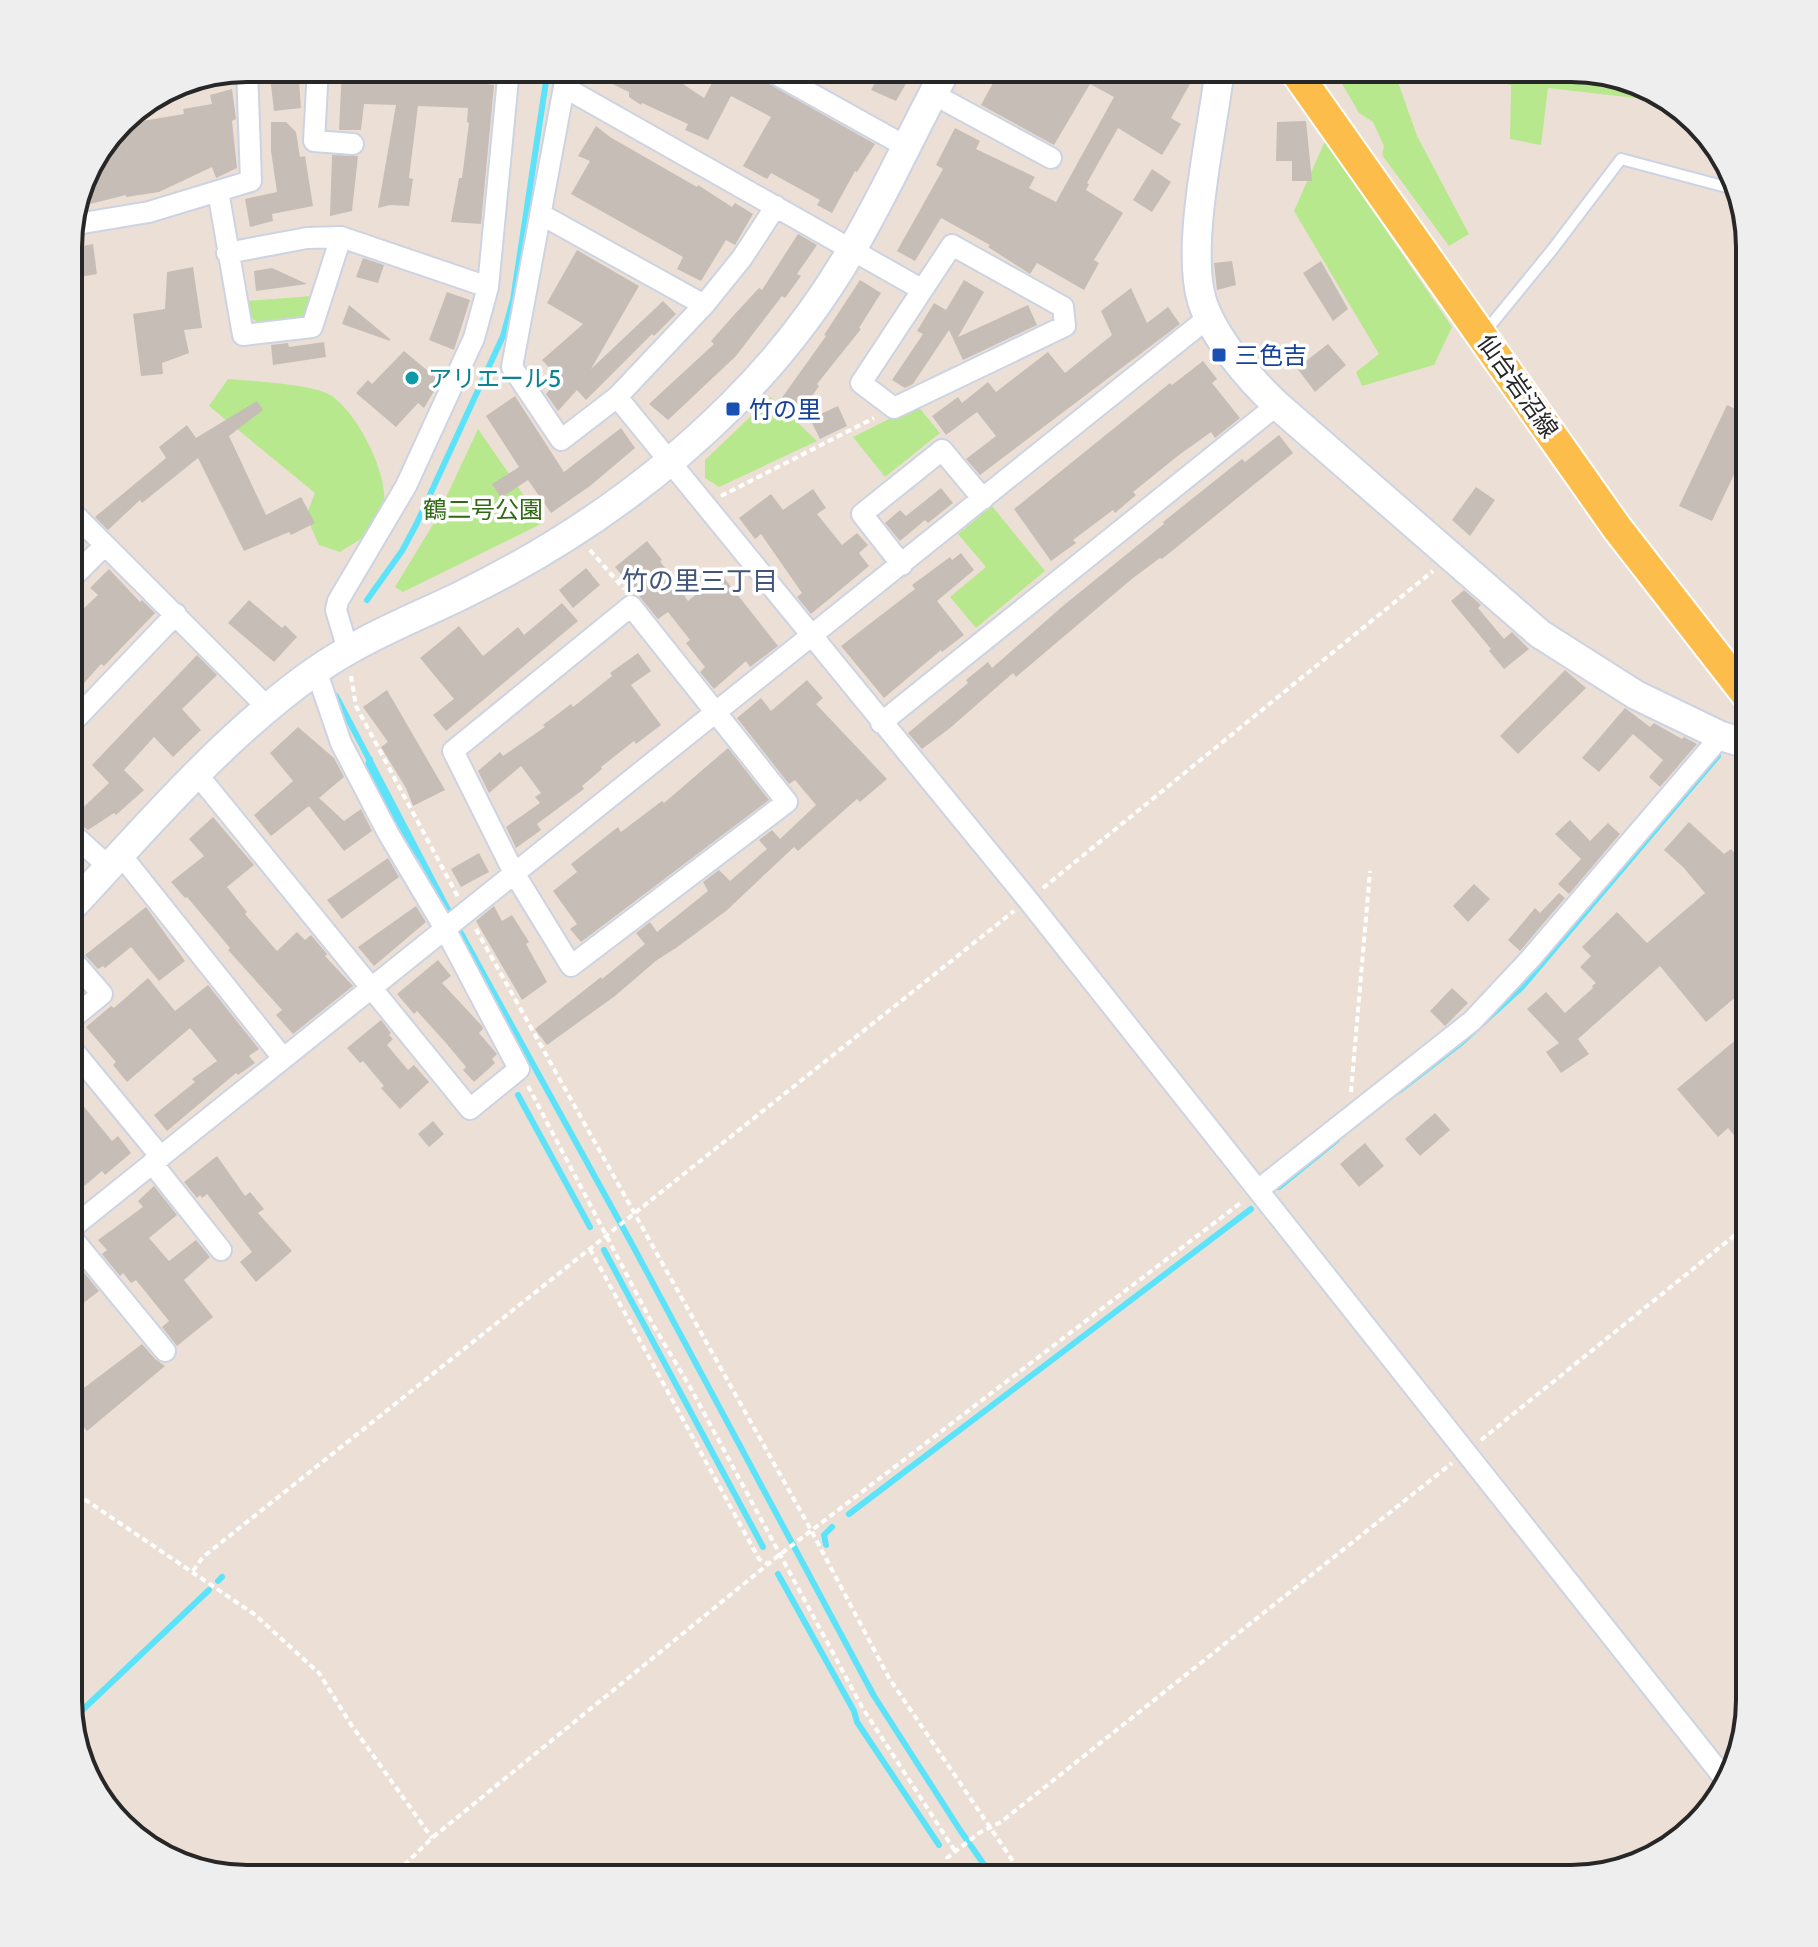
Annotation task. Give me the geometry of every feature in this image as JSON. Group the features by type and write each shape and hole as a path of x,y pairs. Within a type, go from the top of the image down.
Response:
{"main road":[{"name":"仙台岩沼線","path":"1303,82 1617,528 1736,681"}],"street":[{"path":"84,223 149,212 251,181 247,82"},
{"path":"317,82 314,141 353,144"},
{"path":"349,662 336,610 338,601 406,486 464,362 488,287 508,82"},
{"path":"809,82 905,146"},
{"path":"82,896 197,774 267,707 316,670 349,662 591,523 671,461 735,401 797,331 852,249 939,82"},
{"path":"1218,82 1196,264 1202,300 1209,317 1257,386 1540,634 1636,695 1736,740"},
{"path":"776,206 742,258 704,305 617,397 561,440 512,367 564,87 776,206 852,249 921,289"},
{"path":"933,94 1051,158"},
{"path":"218,191 243,335 312,327 341,237"},
{"path":"542,215 704,305"},
{"path":"227,253 307,238 341,237 488,287"},
{"path":"952,245 1063,307 1065,326 894,408 861,383 921,289 952,245"},
{"path":"82,1221 1209,317"},
{"path":"617,397 1028,900 1719,1772"},
{"path":"881,723 1277,405"},
{"path":"902,565 862,514 942,450 983,499"},
{"path":"82,523 267,707"},
{"path":"82,568 104,546"},
{"path":"631,606 716,714 787,802 571,966 514,873 453,751 631,606"},
{"path":"82,712 176,614"},
{"path":"197,774 470,1109 519,1069 454,920 388,833 341,743 316,670"},
{"path":"1258,1190 1472,1021 1500,993 1721,736"},
{"path":"82,839 115,861 283,1058"},
{"path":"82,971 102,994 82,1010"},
{"path":"82,1062 221,1250"},
{"path":"82,1249 165,1351"}],"lane":[{"path":"1482,335 1621,159 1724,186"}],"path":[{"path":"721,496 894,408"},
{"path":"587,546 624,589 631,606"},
{"path":"193,1571 203,1557 1028,900 1450,557"},
{"path":"349,662 356,706 454,920 549,1060 811,1530 889,1678 1015,1865"},
{"path":"1348,1118 1370,871"},
{"path":"519,1069 610,1233 652,1323 690,1387 778,1556 862,1707 955,1851"},
{"path":"404,1865 432,1838 778,1556 1258,1190"},
{"path":"945,1865 947,1858 961,1846 1001,1822 1736,1234"},
{"path":"590,1249 759,1559 768,1564"},
{"path":"82,1495 254,1614 319,1673 350,1723 432,1838"}],"green space":[{"path":"1341,82 1398,82 1417,136 1469,234 1449,246 1382,155 1384,146 1373,122 1359,113"},
{"path":"1499,82 1592,83 1644,99 1548,88 1541,145 1510,139 1511,85"},
{"path":"1325,141 1452,327 1434,365 1362,386 1356,372 1379,354 1294,211"},
{"path":"312,296 305,316 261,325 250,317 246,301"},
{"path":"228,379 312,389 332,396 343,406 365,438 381,477 383,514 372,531 340,552 319,545 306,516 315,493 209,406"},
{"path":"771,397 817,441 719,487 705,478 705,460"},
{"path":"917,405 940,433 885,477 853,437"},
{"name":"鶴二号公園","path":"478,429 543,523 403,592 395,587 435,521"},
{"path":"992,506 1045,571 976,628 950,597 986,567 958,534"}],"building":[{"path":"271,82 299,82 301,108 274,111"},
{"path":"341,82 472,82 494,85 481,224 451,222 459,178 462,178 468,108 418,106 409,178 413,179 409,206 378,208 396,105 364,104 361,130 339,130"},
{"path":"608,82 680,82 704,98 713,82 766,82 875,144 855,171 832,213 817,205 820,200 771,173 767,179 743,166 771,117 731,96 708,140 685,130 688,124 641,105 629,97 629,92"},
{"path":"875,82 907,82 896,101 871,90"},
{"path":"993,82 1191,82 1171,118 1181,124 1162,155 1118,128 1087,183 1086,190 1123,213 1094,260 1099,263 1084,290 1037,263 1030,274 988,247 990,245 941,218 915,261 897,251 943,169 936,165 955,128 980,141 976,149 1035,177 1029,188 1056,202 1114,97 1090,84 1054,145 981,105"},
{"path":"232,89 237,168 216,178 212,167 159,192 126,195 88,204 104,165 130,130 141,121 184,114 183,109 212,104 210,95"},
{"path":"1306,121 1312,181 1292,181 1292,161 1276,161 1277,122"},
{"path":"271,122 286,122 296,132 300,157 305,156 313,206 272,214 273,221 250,227 245,199 277,192 271,151"},
{"path":"596,126 732,207 735,203 753,214 735,245 726,240 701,281 677,269 683,257 571,194 590,161 578,156"},
{"path":"332,155 358,156 352,211 330,216"},
{"path":"1152,169 1171,182 1152,212 1133,200"},
{"path":"798,234 817,245 797,274 801,276 736,356 668,420 649,404 714,344 711,341 734,315 759,288 762,290"},
{"path":"93,244 97,274 82,277 82,246"},
{"path":"577,250 639,286 591,369 663,301 676,314 586,400 577,390 558,411 546,394 559,378 542,360 583,324 547,303"},
{"path":"363,258 384,265 378,283 356,277"},
{"path":"1232,261 1236,285 1217,290 1214,263"},
{"path":"1321,261 1348,309 1333,321 1303,273"},
{"path":"193,267 202,328 184,330 189,353 162,363 163,374 141,376 133,314 165,309 167,272"},
{"path":"272,268 307,284 256,291 254,271"},
{"path":"860,280 881,293 861,329 817,384 819,386 801,412 781,399 826,336"},
{"path":"964,280 984,292 958,337 1028,305 1037,325 963,360 949,330 913,384 905,388 892,380 923,334 917,331 934,303 946,310"},
{"path":"1131,288 1147,323 1168,307 1180,324 980,475 966,459 996,436 977,412 946,435 932,416 958,397 962,403 988,382 996,392 1048,352 1065,373 1112,335 1101,311"},
{"path":"447,292 470,300 454,350 429,340"},
{"path":"349,305 390,339 390,341 342,324"},
{"path":"324,342 326,357 273,365 271,345 288,343 289,347"},
{"path":"1328,344 1346,365 1315,392 1297,368"},
{"path":"404,351 440,381 424,408 418,403 396,427 356,393 368,380 372,384"},
{"path":"1203,361 1217,379 1212,383 1240,418 1215,438 1211,432 1179,455 1133,492 1136,495 1115,513 1113,510 1051,561 1014,509 1170,383 1172,385"},
{"path":"515,396 564,472 621,428 635,448 590,486 551,513 528,480 501,498 492,484 519,467 486,416"},
{"path":"257,401 263,410 229,436 266,515 301,497 315,523 244,551 198,458 142,503 140,500 108,530 95,517 166,458 159,447 187,425 196,438"},
{"path":"1727,405 1736,409 1736,470 1712,521 1679,506"},
{"path":"838,406 847,426 820,439 810,419"},
{"path":"1279,435 1293,453 1162,559 1133,578 1016,677 1013,673 922,749 908,733 968,683 966,680 988,662 992,668 1163,522 1242,459 1245,462"},
{"path":"1476,487 1495,500 1470,536 1452,520"},
{"path":"941,488 953,503 928,523 925,520 900,541 885,523 900,510 906,516"},
{"path":"813,489 826,508 817,514 842,545 857,533 868,545 859,553 869,566 811,614 797,597 802,593 761,534 755,539 739,518 771,494 783,510"},
{"path":"647,541 688,601 721,574 778,646 750,667 746,661 714,689 700,672 705,667 686,643 690,640 668,612 658,619 615,567"},
{"path":"961,553 974,570 937,601 964,635 941,650 884,698 841,646 915,589 912,585 950,557 952,560"},
{"path":"586,568 600,585 573,608 559,590"},
{"path":"109,569 140,602 142,600 155,613 82,685 82,610 98,595 90,588"},
{"path":"1464,590 1481,605 1478,608 1504,639 1512,632 1529,649 1504,669 1451,601"},
{"path":"249,600 297,637 274,662 228,623"},
{"path":"562,603 578,621 446,731 433,715 454,699 420,658 459,626 483,656 518,627 524,635"},
{"path":"638,653 651,671 631,685 661,725 601,767 582,786 584,789 537,824 541,830 516,848 506,827 540,803 535,797 541,793 521,766 489,793 478,771 500,752 503,756 545,727 543,725 571,704 573,707 612,676 610,673"},
{"path":"197,655 217,675 182,709 201,730 173,757 154,737 124,770 144,790 116,815 114,813 88,830 82,826 82,809 109,783 92,765"},
{"path":"1565,670 1586,688 1518,754 1500,736"},
{"path":"807,680 823,698 816,704 887,779 860,802 857,799 798,851 794,847 726,911 547,1045 535,1029 645,944 636,933 650,922 657,932 708,891 703,882 719,870 730,881 767,849 759,840 772,830 780,839 816,805 795,780 789,784 737,718 761,698 771,711"},
{"path":"387,690 445,790 413,806 406,788 381,747 388,742 363,707"},
{"path":"1625,708 1650,727 1654,723 1697,744 1660,787 1649,777 1663,760 1633,734 1599,772 1582,758"},
{"path":"298,727 334,758 344,777 319,798 344,821 361,809 372,831 344,851 309,806 271,836 254,815 293,781 270,753"},
{"path":"728,748 769,800 581,942 570,929 577,924 553,891 577,872 571,864 618,827 621,832 662,801 664,803"},
{"path":"213,817 254,865 227,887 247,912 245,914 277,951 297,932 305,940 311,935 327,954 325,956 353,986 293,1034 276,1015 282,1010 171,882 204,856 189,839"},
{"path":"1570,820 1590,841 1608,823 1620,834 1569,894 1558,884 1581,859 1555,834"},
{"path":"1689,822 1724,854 1731,849 1736,855 1736,997 1706,1022 1660,966 1578,1039 1589,1054 1561,1073 1546,1052 1559,1043 1527,1009 1546,992 1565,1013 1593,988 1596,983 1580,967 1591,956 1582,947 1617,912 1647,943 1705,893 1664,850"},
{"path":"479,853 489,872 461,887 451,869"},
{"path":"388,858 399,877 342,919 327,900"},
{"path":"1474,884 1490,899 1468,922 1453,906"},
{"path":"1559,893 1565,898 1520,951 1508,940 1535,908 1540,913"},
{"path":"416,906 426,922 374,966 358,947"},
{"path":"494,906 502,921 512,915 529,942 526,944 547,982 522,1000 476,921"},
{"path":"146,907 185,961 159,981 131,947 105,968 98,969 85,955"},
{"path":"438,960 451,976 442,983 482,1026 479,1033 497,1054 492,1059 495,1063 474,1082 446,1043 397,994"},
{"path":"148,978 175,1011 208,985 259,1049 249,1056 255,1063 238,1075 236,1073 167,1131 154,1115 195,1082 192,1079 217,1061 190,1028 127,1082 113,1065 116,1062 86,1027 111,1006 114,1008"},
{"path":"1452,988 1468,1003 1445,1026 1430,1011"},
{"path":"381,1020 393,1039 387,1045 408,1070 414,1065 429,1082 400,1109 363,1061 360,1063 347,1048"},
{"path":"1736,1040 1736,1137 1728,1128 1718,1137 1677,1089"},
{"path":"82,1104 112,1141 118,1136 131,1153 105,1175 102,1171 82,1188"},
{"path":"1435,1113 1450,1130 1420,1156 1405,1139"},
{"path":"433,1121 444,1134 429,1147 418,1134"},
{"path":"1365,1143 1384,1166 1359,1187 1340,1164"},
{"path":"217,1156 245,1196 250,1192 264,1209 258,1213 292,1251 256,1282 240,1262 252,1252 207,1194 197,1198 184,1182"},
{"path":"154,1186 177,1215 149,1238 169,1261 196,1240 210,1257 184,1280 213,1317 177,1346 162,1327 169,1321 136,1280 131,1283 123,1273 120,1276 102,1254 107,1250 98,1240 143,1207 138,1201"},
{"path":"82,1270 99,1291 82,1304"},
{"path":"142,1344 165,1366 87,1431 82,1425 82,1389"}],"waterway":[{"path":"367,600 402,551 416,525 503,336 513,300 546,82"},
{"path":"336,696 446,906 633,1246 874,1696 984,1865"},
{"path":"1399,1091 1461,1043 1522,987 1718,756"},
{"path":"370,759 367,768 415,860"},
{"path":"518,1095 590,1227"},
{"path":"1279,1187 1337,1140"},
{"path":"849,1514 1251,1209"},
{"path":"604,1250 763,1547"},
{"path":"826,1545 824,1535 832,1527"},
{"path":"778,1574 854,1711 857,1722 939,1845"},
{"path":"218,1581 222,1577"},
{"path":"82,1710 209,1590"}],"place":[{"name":"三色吉","path":"1219,355"},
{"name":"アリエール5","path":"412,378"},
{"name":"竹の里","path":"733,409"}],"district":[{"name":"竹の里三丁目","path":"700,581"}]}
